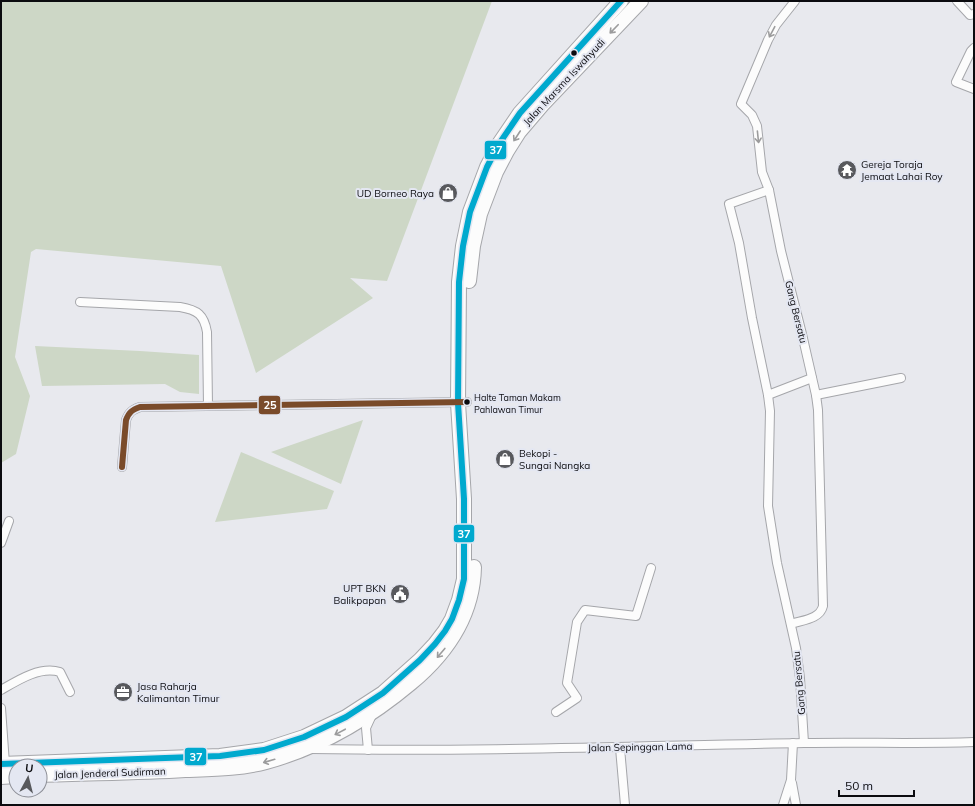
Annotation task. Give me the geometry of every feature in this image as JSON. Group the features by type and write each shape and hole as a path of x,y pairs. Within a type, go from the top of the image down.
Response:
{"highway":[{"name":"Jalan Marsma Iswahyudi","path":"183,757 237,754 264,750 319,731 340,720 372,707 388,703 432,664 455,634 468,605 474,575 472,485 462,403 461,267 470,212 475,196 499,144 520,113 621,1"},
{"name":"Jalan Marsma Iswahyudi","path":"462,403 469,282 473,246 480,214 496,172 529,119 641,1"},
{"name":"Jalan Marsma Iswahyudi","path":"179,771 240,767 266,762 306,749 341,732 372,707"},
{"name":"Jalan Jenderal Sudirman","path":"2,768 58,761 183,757"},
{"name":"Jalan Jenderal Sudirman","path":"48,775 179,771"}],"street":[{"name":"Gang Bersatu","path":"791,624 816,616 822,610 823,606 819,426 816,394 781,251 768,190 762,172 757,126 752,114 741,104 768,40 776,25 795,1"},
{"path":"957,1 970,15 974,14"},
{"path":"974,48 971,51 956,82 974,89"},
{"name":"Gang Bersatu","path":"768,190 729,204 739,243 768,395 770,411 768,506 777,563 796,648 800,678 804,743"},
{"path":"80,302 180,307 197,312 202,316 207,332 208,406"},
{"path":"768,395 812,378"},
{"path":"816,394 901,378"},
{"path":"122,467 126,420 128,414 134,409 146,406 462,403"},
{"path":"1,544 9,521"},
{"path":"556,712 577,698 568,683 577,622 585,610 636,616 651,568"},
{"path":"1,690 38,672 54,670 60,672 70,692"},
{"path":"368,750 366,728 372,707"},
{"path":"1,708 2,768"},
{"name":"Jalan Sepinggan Lama","path":"277,746 306,749 368,750 620,748 793,743 974,742"},
{"path":"793,743 791,780 796,805"},
{"path":"620,748 625,805"},
{"path":"783,805 791,780"}],"green space":[{"path":"1,1 492,1 387,281 350,278 373,298 256,373 221,266 36,249 31,252 15,357 30,396 16,454 1,463"},
{"path":"35,346 199,355 199,394 180,392 165,384 42,386"},
{"path":"363,420 341,484 271,452"},
{"path":"241,452 334,491 327,509 215,522"}],"transit line":[{"name":"37","path":"1,764 220,756 264,750 304,737 346,717 383,693 420,660 435,644 452,619 459,600 464,579 464,499 458,403 459,282 463,246 470,212 487,167 499,144 520,113 621,1"},
{"name":"25","path":"122,467 126,420 131,412 140,407 467,402"}],"place":[{"name":"Gereja Toraja Jemaat Lahai Roy","path":"847,170"},
{"name":"UD Borneo Raya","path":"448,193"},
{"name":"Halte Taman Makam Pahlawan Timur","path":"467,402"},
{"name":"Bekopi - Sungai Nangka","path":"505,459"},
{"name":"UPT BKN Balikpapan","path":"400,594"},
{"name":"Jasa Raharja Kalimantan Timur","path":"123,692"}]}
